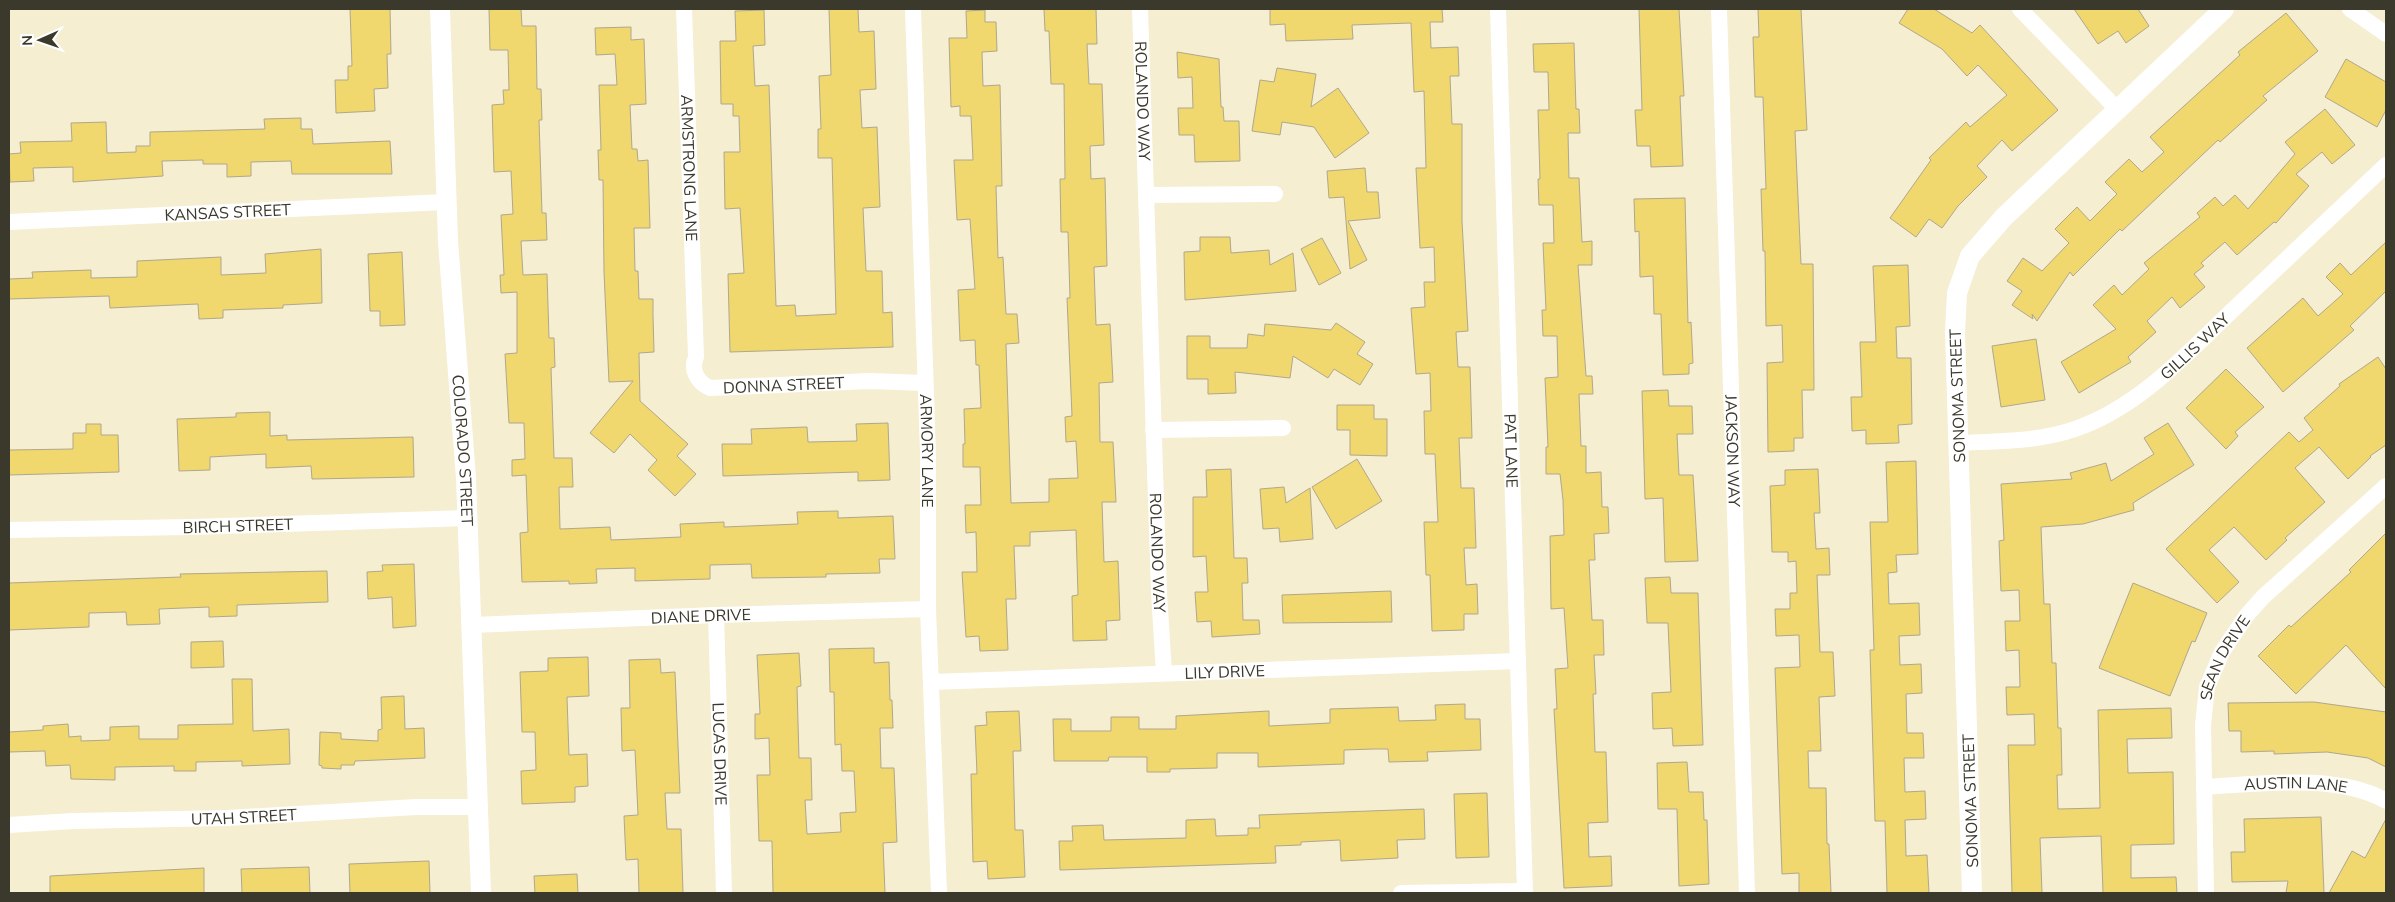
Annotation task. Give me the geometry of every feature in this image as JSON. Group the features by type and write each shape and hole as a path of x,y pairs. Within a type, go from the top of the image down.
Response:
{"street":[{"name":"COLORADO STREET","path":"440,9 446,202 468,518 481,893"},
{"name":"ARMSTRONG LANE","path":"684,9 695,328"},
{"name":"ARMORY LANE","path":"913,9 925,383 928,609 940,893"},
{"name":"ROLANDO WAY","path":"1140,9 1153,430 1164,674"},
{"name":"PAT LANE","path":"1498,9 1525,892"},
{"name":"JACKSON WAY","path":"1718,9 1747,893"},
{"path":"2020,9 2117,110"},
{"name":"SONOMA STREET","path":"1972,893 1955,333 1957,293 1970,256 2004,217 2224,9"},
{"path":"2350,9 2386,34"},
{"name":"GILLIS WAY","path":"1958,442 2035,440 2075,429 2129,402 2169,370 2386,164"},
{"path":"1146,195 1276,194"},
{"name":"KANSAS STREET","path":"9,222 446,202"},
{"name":"DONNA STREET","path":"695,328 695,374 702,385 710,388 869,381 925,383"},
{"path":"1153,430 1283,428"},
{"name":"SEAN DRIVE","path":"2206,893 2203,725 2207,687 2222,652 2247,614 2263,597 2384,493"},
{"name":"BIRCH STREET","path":"9,530 191,527 468,518"},
{"name":"DIANE DRIVE","path":"472,625 716,614 928,609"},
{"name":"LUCAS DRIVE","path":"716,614 724,893"},
{"name":"LILY DRIVE","path":"931,682 1518,661"},
{"name":"AUSTIN LANE","path":"2204,787 2318,783 2350,787 2374,794 2386,801"},
{"name":"UTAH STREET","path":"9,825 73,821 227,818 416,807 479,807"},
{"path":"1401,893 1525,892"}],"building":[{"path":"350,9 390,9 391,54 387,54 388,88 374,89 375,111 336,113 335,80 348,80 348,66 352,66"},
{"path":"489,9 521,9 522,26 536,26 537,89 541,89 542,120 539,120 542,213 546,213 547,240 521,241 523,275 547,274 549,338 554,338 555,367 551,368 554,458 572,458 573,487 559,487 560,529 610,527 611,540 681,537 680,524 724,522 724,527 798,524 797,512 838,511 838,518 893,516 895,559 879,559 880,573 826,574 826,577 752,578 751,564 710,565 710,579 635,581 635,568 596,569 597,583 569,584 569,581 522,582 520,533 528,532 526,475 512,476 512,460 525,459 524,423 509,423 505,354 517,353 517,292 501,293 500,275 504,275 501,215 513,214 511,171 494,172 492,105 504,104 503,90 509,90 508,50 490,50"},
{"path":"829,9 858,9 859,32 874,31 876,89 860,90 862,128 877,127 880,207 863,208 866,271 882,271 883,313 892,312 893,347 730,352 728,274 744,273 740,208 725,209 724,152 740,152 739,116 733,116 733,104 721,104 720,41 736,41 735,11 764,10 765,45 753,46 755,86 769,85 776,306 795,305 796,316 836,314 832,158 818,158 818,129 821,129 819,76 831,75"},
{"path":"1044,9 1096,9 1097,44 1087,44 1089,84 1102,84 1104,145 1090,146 1091,179 1105,178 1107,266 1094,267 1096,325 1110,324 1113,382 1099,383 1100,442 1113,442 1116,502 1102,502 1104,562 1118,561 1120,620 1106,621 1107,640 1073,641 1072,596 1078,595 1076,530 1030,532 1030,546 1014,546 1016,599 1006,599 1008,650 980,651 979,636 966,637 962,572 977,572 976,532 966,533 965,505 981,505 980,467 963,467 963,444 965,444 964,409 981,408 979,365 976,365 975,340 960,341 958,290 975,289 970,219 957,220 954,160 973,160 971,116 960,116 960,106 951,107 949,38 967,38 966,11 985,10 985,22 996,22 997,51 982,52 983,86 1000,85 1002,186 996,186 998,258 1003,257 1006,314 1017,314 1019,343 1006,344 1011,503 1049,502 1049,479 1078,478 1076,441 1066,442 1065,417 1072,416 1067,298 1070,298 1068,232 1061,232 1060,179 1065,179 1064,84 1051,84 1049,31 1045,31"},
{"path":"1270,9 1442,9 1443,22 1430,22 1431,48 1458,47 1459,76 1450,76 1452,124 1462,124 1462,221 1468,331 1456,332 1458,367 1470,367 1472,438 1459,438 1461,488 1474,488 1476,548 1464,548 1466,585 1477,584 1478,614 1464,614 1464,630 1432,631 1430,575 1426,575 1424,522 1438,522 1435,454 1425,454 1424,411 1431,411 1430,373 1416,374 1411,308 1425,307 1424,282 1435,282 1434,247 1420,248 1416,168 1426,168 1424,91 1414,92 1411,23 1352,25 1353,39 1286,41 1285,24 1270,25"},
{"path":"1639,9 1679,9 1684,96 1680,96 1683,166 1651,167 1650,146 1637,146 1635,110 1642,110"},
{"path":"1758,9 1801,9 1807,130 1795,131 1801,264 1813,264 1814,390 1802,390 1803,438 1794,438 1794,451 1768,452 1767,363 1783,362 1782,325 1766,326 1765,251 1763,251 1761,189 1766,189 1763,97 1755,97 1753,37 1759,37"},
{"path":"1908,9 1934,9 1972,33 1980,25 2058,110 2012,151 2002,140 1977,166 1987,177 1958,206 1942,228 1929,219 1916,237 1890,218 1931,160 1929,158 1966,122 1970,127 2007,95 1978,65 1967,76 1942,49 1899,23"},
{"path":"2074,9 2138,9 2149,26 2126,43 2118,31 2098,44"},
{"path":"2286,13 2318,51 2263,96 2267,100 2220,142 2218,140 2122,231 2120,229 2073,276 2070,272 2037,321 2032,314 2033,319 2012,305 2022,291 2007,281 2023,258 2042,271 2069,243 2055,229 2077,207 2090,221 2117,194 2105,182 2129,159 2142,172 2164,152 2150,137 2240,55 2238,52"},
{"path":"631,27 631,40 644,39 646,104 630,105 632,149 637,149 638,161 648,160 650,228 634,228 635,271 638,271 639,299 653,299 654,352 639,353 640,401 688,444 677,456 696,474 675,496 648,470 657,460 630,434 614,453 590,433 633,381 609,382 604,272 603,180 599,180 598,150 601,150 599,85 617,85 615,54 596,55 595,28"},
{"path":"1574,43 1576,109 1579,109 1580,133 1568,133 1569,178 1579,178 1582,242 1592,241 1592,265 1578,265 1586,376 1592,376 1593,394 1579,394 1581,446 1586,446 1586,473 1601,472 1602,507 1608,507 1609,533 1594,534 1595,560 1589,560 1592,620 1603,620 1604,655 1594,655 1596,694 1593,694 1595,752 1606,752 1608,822 1588,823 1589,857 1611,856 1612,886 1564,888 1554,709 1557,709 1555,669 1568,668 1564,608 1551,609 1550,536 1564,535 1563,500 1560,474 1546,474 1546,447 1548,447 1545,378 1558,377 1557,336 1543,336 1542,310 1546,310 1543,243 1554,243 1553,205 1539,205 1538,110 1549,110 1548,72 1534,72 1533,44"},
{"path":"1177,52 1219,59 1221,107 1223,107 1224,121 1239,121 1240,161 1195,162 1194,135 1179,135 1178,108 1193,108 1192,77 1178,78"},
{"path":"2346,59 2386,82 2386,110 2377,127 2325,97"},
{"path":"1277,68 1316,74 1311,107 1338,88 1369,133 1335,158 1314,127 1282,122 1280,135 1252,131 1260,80 1274,82"},
{"path":"2325,109 2355,145 2332,164 2322,152 2296,174 2309,186 2276,223 2274,222 2237,255 2225,242 2201,263 2204,266 2194,274 2205,287 2180,308 2172,297 2147,321 2156,332 2128,357 2131,362 2079,393 2061,362 2116,329 2093,305 2114,285 2122,295 2149,269 2144,263 2200,217 2197,213 2215,197 2223,206 2235,195 2248,209 2295,154 2285,142"},
{"path":"301,118 301,129 312,129 313,144 390,141 392,174 292,174 291,161 251,162 251,176 227,177 227,164 203,164 203,160 162,161 163,176 73,182 73,167 33,168 34,181 10,182 9,154 21,153 20,142 72,141 71,123 106,122 107,153 136,152 136,146 150,146 150,132 265,129 264,119"},
{"path":"1365,168 1367,192 1378,192 1380,218 1348,221 1367,260 1350,269 1344,197 1329,198 1327,171"},
{"path":"1685,198 1688,323 1691,322 1693,363 1689,364 1689,374 1663,375 1661,314 1654,314 1653,276 1640,277 1639,231 1635,232 1634,199"},
{"path":"1200,237 1230,237 1231,253 1269,250 1270,265 1293,253 1296,291 1185,300 1184,252 1200,251"},
{"path":"1322,238 1341,273 1319,285 1301,249"},
{"path":"2386,242 2386,291 2350,326 2354,330 2283,392 2247,348 2303,298 2318,316 2343,294 2326,277 2340,263 2351,275"},
{"path":"321,249 322,303 283,305 283,308 223,310 223,318 199,319 198,304 110,308 109,296 9,299 9,279 33,278 32,272 91,270 91,278 137,277 137,261 221,257 221,275 266,273 265,254"},
{"path":"402,252 405,325 380,326 380,311 370,311 368,254"},
{"path":"1908,265 1910,326 1896,327 1897,358 1911,358 1912,424 1898,425 1899,443 1866,444 1866,430 1852,431 1851,397 1862,397 1860,342 1876,342 1873,266"},
{"path":"1336,323 1365,342 1357,354 1373,364 1360,385 1334,369 1328,378 1293,356 1290,378 1235,372 1236,393 1208,394 1208,379 1187,379 1187,336 1210,336 1210,348 1247,348 1248,334 1264,336 1265,324 1331,330"},
{"path":"2036,339 2045,400 2001,407 1992,346"},
{"path":"2378,357 2386,369 2386,445 2370,456 2348,479 2319,447 2295,468 2325,502 2285,538 2287,540 2266,560 2234,527 2209,550 2239,582 2217,603 2166,549 2289,432 2299,442 2313,430 2304,418 2340,386 2339,384"},
{"path":"2226,369 2264,407 2235,432 2238,436 2226,449 2186,408"},
{"path":"1668,390 1669,406 1692,406 1693,434 1677,434 1679,475 1693,475 1698,561 1665,562 1663,498 1645,499 1642,391"},
{"path":"1337,405 1374,405 1374,419 1387,419 1387,456 1350,455 1350,430 1337,430"},
{"path":"270,412 270,436 287,435 287,440 413,437 414,477 312,479 311,466 266,468 266,454 210,457 210,470 179,471 177,419 236,417 236,413"},
{"path":"888,423 890,480 858,481 858,472 723,476 722,444 752,444 751,429 807,427 808,442 857,441 856,424"},
{"path":"2168,423 2194,465 2133,503 2134,510 2083,524 2041,527 2044,604 2050,604 2052,663 2056,663 2058,728 2061,728 2062,775 2057,775 2058,809 2100,808 2098,710 2171,708 2172,738 2127,739 2128,773 2173,772 2174,844 2131,845 2131,878 2176,877 2177,893 2103,893 2101,836 2040,838 2042,893 2012,893 2008,745 2035,745 2034,714 2007,715 2006,687 2020,687 2019,650 2006,651 2005,621 2020,621 2019,590 2001,591 1999,541 2004,540 2001,484 2072,479 2070,473 2106,463 2111,481 2154,454 2144,438"},
{"path":"86,424 101,424 101,435 118,435 119,472 9,475 9,450 73,449 73,433 86,433"},
{"path":"1357,459 1382,501 1336,529 1312,487"},
{"path":"1916,461 1918,554 1896,555 1897,572 1888,573 1889,604 1919,603 1920,635 1899,636 1900,665 1921,664 1922,693 1906,694 1907,733 1923,733 1924,758 1904,758 1905,792 1925,791 1926,819 1905,820 1906,856 1927,855 1929,893 1887,893 1885,821 1875,821 1870,650 1874,650 1870,522 1888,522 1886,462"},
{"path":"1231,469 1234,558 1247,558 1248,583 1242,583 1243,620 1259,620 1260,634 1212,637 1211,621 1197,622 1195,592 1208,592 1206,556 1193,557 1193,497 1207,497 1206,470"},
{"path":"1818,469 1820,513 1814,513 1816,549 1829,548 1830,575 1817,575 1820,652 1833,652 1835,696 1819,697 1821,751 1808,751 1809,788 1826,788 1827,844 1829,844 1831,893 1799,893 1799,873 1782,874 1775,668 1800,667 1799,635 1776,636 1775,609 1790,609 1790,593 1797,593 1796,561 1788,562 1788,552 1772,552 1770,486 1785,485 1785,470"},
{"path":"1284,487 1286,503 1310,488 1313,539 1280,542 1279,528 1263,529 1260,489"},
{"path":"2386,533 2386,689 2346,645 2296,694 2258,656 2289,625 2291,627 2351,572 2349,570"},
{"path":"414,564 416,626 393,628 392,597 368,599 367,572 383,571 382,565"},
{"path":"327,571 328,602 237,605 237,616 209,617 209,607 159,609 160,624 127,625 126,612 89,613 89,627 9,630 9,583 181,577 180,574"},
{"path":"1670,577 1671,593 1698,593 1703,745 1673,746 1672,728 1653,729 1652,693 1671,692 1668,623 1647,623 1645,578"},
{"path":"2133,583 2207,613 2195,642 2192,641 2170,696 2099,668"},
{"path":"1391,591 1392,622 1283,623 1282,595"},
{"path":"223,641 224,667 191,668 191,642"},
{"path":"874,648 874,663 889,662 890,700 892,700 893,728 880,728 881,768 894,768 897,842 883,843 885,893 773,893 772,841 759,841 757,775 770,775 769,738 755,739 755,714 760,714 757,655 799,653 801,686 797,687 799,758 811,758 812,800 805,800 807,834 841,832 840,813 856,812 854,771 842,771 841,744 835,745 834,692 830,692 829,649"},
{"path":"588,657 589,696 567,697 569,755 587,754 588,786 575,787 575,802 522,804 521,771 536,770 535,732 522,732 520,672 548,671 548,658"},
{"path":"660,659 661,673 675,672 680,793 665,793 667,829 681,829 683,893 639,893 638,859 626,860 624,816 638,815 635,750 622,751 621,708 630,708 629,660"},
{"path":"232,679 252,679 253,731 289,729 290,764 242,766 242,761 196,762 196,771 174,771 174,766 115,767 115,780 71,779 70,765 46,766 45,751 9,752 9,732 43,730 43,726 68,724 69,737 81,736 81,741 110,740 110,727 139,726 139,739 178,739 178,725 233,724"},
{"path":"404,696 405,729 424,728 425,758 355,761 354,765 341,765 341,769 322,768 319,765 320,732 341,733 341,739 378,741 378,730 382,729 381,697"},
{"path":"2314,702 2386,712 2386,767 2368,758 2327,752 2274,754 2274,751 2241,752 2241,731 2229,731 2228,703"},
{"path":"1465,704 1465,719 1480,719 1481,750 1427,752 1428,761 1389,762 1388,749 1374,749 1344,750 1344,764 1258,767 1258,753 1217,753 1217,768 1170,769 1170,772 1147,772 1147,757 1109,757 1108,761 1054,761 1053,719 1071,719 1071,731 1111,731 1111,717 1139,717 1139,729 1176,729 1176,716 1269,711 1269,726 1330,723 1330,709 1398,707 1399,721 1436,720 1435,705"},
{"path":"1019,711 1021,751 1013,751 1015,830 1023,830 1025,877 988,879 987,861 973,862 971,774 977,774 975,726 987,725 986,712"},
{"path":"1687,762 1689,792 1703,792 1704,820 1707,820 1709,884 1679,886 1677,809 1658,809 1657,763"},
{"path":"1487,793 1489,857 1456,858 1454,794"},
{"path":"1424,809 1425,839 1397,840 1398,858 1341,861 1340,840 1301,842 1301,845 1275,846 1276,863 1060,870 1059,841 1073,841 1072,826 1103,825 1104,840 1186,838 1186,820 1215,819 1216,836 1248,835 1248,828 1260,828 1259,815"},
{"path":"2321,817 2324,893 2286,893 2288,881 2232,882 2231,852 2245,852 2244,819"},
{"path":"2386,819 2386,893 2329,893 2352,851 2365,858"},
{"path":"429,861 430,893 350,893 349,864"},
{"path":"309,867 310,893 242,893 241,869"},
{"path":"204,868 204,893 50,893 50,876"},
{"path":"577,874 578,893 535,893 534,876"}]}
